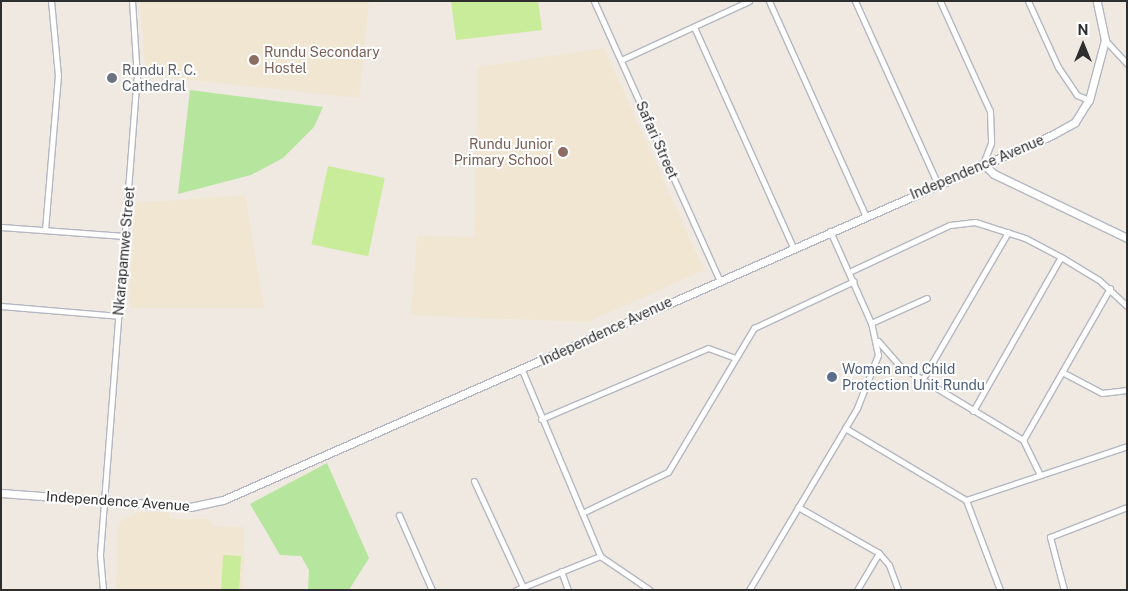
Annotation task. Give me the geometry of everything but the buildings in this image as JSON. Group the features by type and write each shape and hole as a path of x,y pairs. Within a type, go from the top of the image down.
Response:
{"street":[{"path":"45,230 58,76 51,1"},
{"name":"Nkarapamwe Street","path":"103,590 99,565 106,502 137,78 132,1"},
{"name":"Safari Street","path":"594,1 719,279"},
{"path":"621,60 748,1"},
{"path":"769,1 866,215"},
{"path":"855,1 937,183"},
{"path":"940,1 990,111 991,143 983,164 994,174 1127,238"},
{"path":"1028,1 1058,67 1077,95 1089,100"},
{"name":"Independence Avenue","path":"1,492 106,502 190,507 215,502 522,370 719,279 1063,130 1079,118 1089,100 1105,40 1097,1"},
{"path":"694,27 793,247"},
{"path":"1105,40 1127,64"},
{"path":"849,272 958,223 975,222 1008,232 1062,257 1110,288 1127,306"},
{"path":"1,227 125,236"},
{"path":"830,230 854,281 877,340 900,366 1023,440 1040,475"},
{"path":"922,380 1008,232"},
{"path":"973,411 1062,257"},
{"path":"582,513 668,472 733,357 760,324 854,281"},
{"path":"1023,440 1110,288"},
{"path":"871,323 926,298"},
{"path":"1,306 119,316"},
{"path":"749,590 845,428 874,370 877,340"},
{"path":"541,419 708,348 733,357"},
{"path":"522,370 600,556 650,590"},
{"path":"1062,372 1102,393 1127,390"},
{"path":"845,428 966,500 1000,590"},
{"path":"966,500 1127,446"},
{"path":"474,481 523,587"},
{"path":"798,507 879,553 889,565 898,590"},
{"path":"1064,590 1050,537 1127,507"},
{"path":"398,515 432,590"},
{"path":"857,590 879,553"},
{"path":"516,590 600,556"},
{"path":"561,571 568,590"}],"shaded area":[{"name":"Rundu Secondary Hostel","path":"140,1 369,1 359,98 146,75"},
{"name":"Rundu Junior Primary School","path":"604,48 704,270 588,322 411,315 417,236 474,237 478,67"},
{"path":"245,195 264,308 129,308 135,203"},
{"path":"139,512 169,512 169,519 209,519 214,526 244,527 243,590 116,590 118,529 121,521"}],"green space":[{"path":"451,1 538,1 542,30 456,40"},
{"path":"190,90 323,107 314,127 283,158 251,175 178,194"},
{"path":"328,166 385,178 368,256 311,244"},
{"path":"327,463 369,558 349,590 308,590 309,570 301,556 280,555 250,504"},
{"path":"223,555 241,556 239,590 221,589"}],"place":[{"name":"Rundu Secondary Hostel","path":"254,60"},
{"name":"Rundu R. C. Cathedral","path":"112,78"},
{"name":"Rundu Junior Primary School","path":"563,152"},
{"name":"Women and Child Protection Unit Rundu","path":"832,377"}]}
